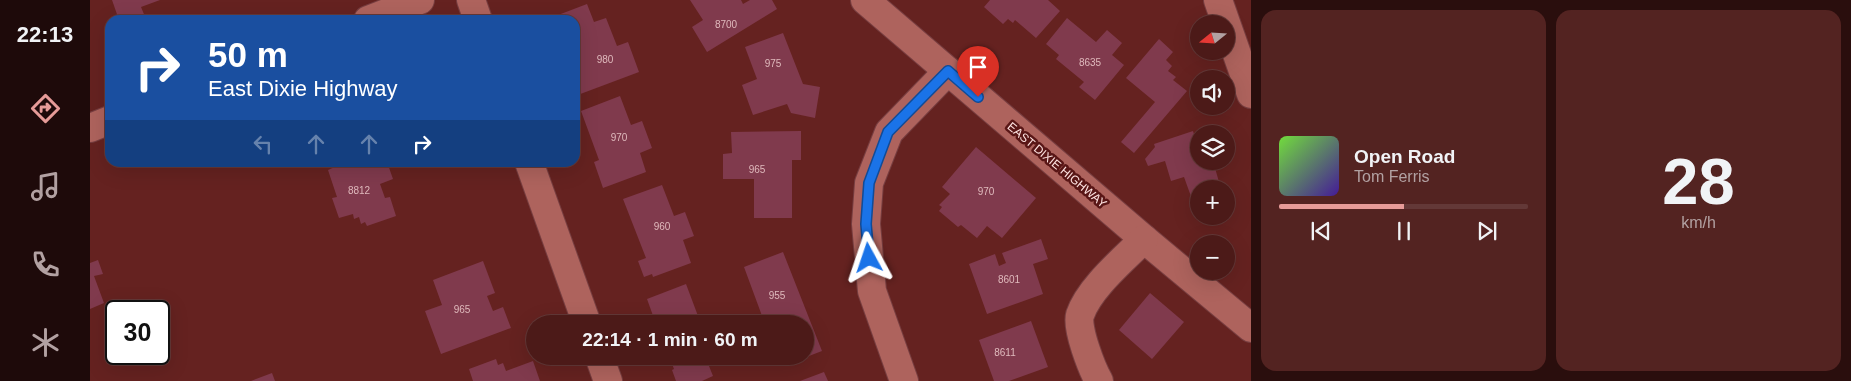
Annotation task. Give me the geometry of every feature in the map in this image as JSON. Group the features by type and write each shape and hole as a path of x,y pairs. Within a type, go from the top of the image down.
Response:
{"street":[{"path":"381,15 420,0"},
{"path":"471,0 476,15"},
{"name":"EAST DIXIE HIGHWAY","path":"866,0 1144,239 1251,328"},
{"path":"1218,0 1251,94"},
{"path":"904,381 872,291 866,224 869,183 888,132 948,71"},
{"path":"90,128 105,122"},
{"path":"531,167 584,315"},
{"path":"1099,381 1094,373 1082,336 1079,316 1098,286 1144,239"},
{"path":"602,365 608,381"}],"building":[{"path":"112,0 160,0 141,7 144,15 117,15"},
{"path":"690,0 741,0 743,4 750,0 772,0 777,9 707,52 692,27 703,20"},
{"path":"990,0 1048,0 1060,11 1036,38 1015,20 1013,23 1008,19 1003,24 984,7"},
{"path":"587,4 594,22 606,18 617,46 628,42 639,72 580,94 580,15 558,15"},
{"path":"1067,18 1096,42 1107,30 1122,43 1112,55 1124,65 1095,100 1079,87 1084,82 1056,59 1059,55 1046,44"},
{"path":"783,33 803,84 820,87 815,118 791,113 787,104 753,115 742,85 757,79 745,47"},
{"path":"1159,39 1173,52 1166,60 1172,66 1168,71 1176,77 1173,80 1187,91 1134,153 1121,142 1155,102 1126,78"},
{"path":"620,96 631,125 642,121 652,148 640,153 646,172 603,188 594,162 599,160 581,111"},
{"path":"801,131 801,160 792,160 792,218 754,218 754,179 723,179 723,154 732,153 731,132"},
{"path":"1190,132 1190,170 1216,170 1218,180 1190,180 1190,194 1184,177 1171,181 1165,161 1148,166 1145,159 1155,147 1154,144"},
{"path":"976,147 1036,198 1002,238 987,226 977,238 961,225 958,227 939,211 942,207 939,205 950,194 942,187"},
{"path":"335,167 389,167 393,179 380,184 385,198 390,197 396,216 367,226 365,222 361,224 359,217 354,219 353,214 339,218 332,198 337,197 328,170"},
{"path":"662,185 674,216 685,212 694,236 683,240 691,263 653,277 652,274 644,277 638,261 646,258 623,199"},
{"path":"1041,239 1048,259 1033,264 1043,294 987,314 969,264 995,254 999,266 1006,263 1002,253"},
{"path":"783,252 808,315 762,315 744,267"},
{"path":"98,260 103,274 94,276 104,303 90,309 90,263"},
{"path":"483,261 495,293 487,296 493,311 503,307 511,328 441,354 425,311 442,305 433,280"},
{"path":"686,284 698,315 653,315 647,299"},
{"path":"1150,293 1184,322 1152,359 1119,330"},
{"path":"1031,321 1048,367 1009,381 994,381 979,340"},
{"path":"814,331 822,351 814,354"},
{"path":"496,359 498,365 503,363 506,371 526,364 534,365 540,381 473,381 469,369"},
{"path":"672,365 709,365 713,376 702,381 676,381 672,370 674,369"},
{"path":"824,372 828,381 800,381"},
{"path":"272,373 275,381 251,381"}],"route":[{"path":"869,258 866,224 869,183 888,132 948,71 978,97"}]}
